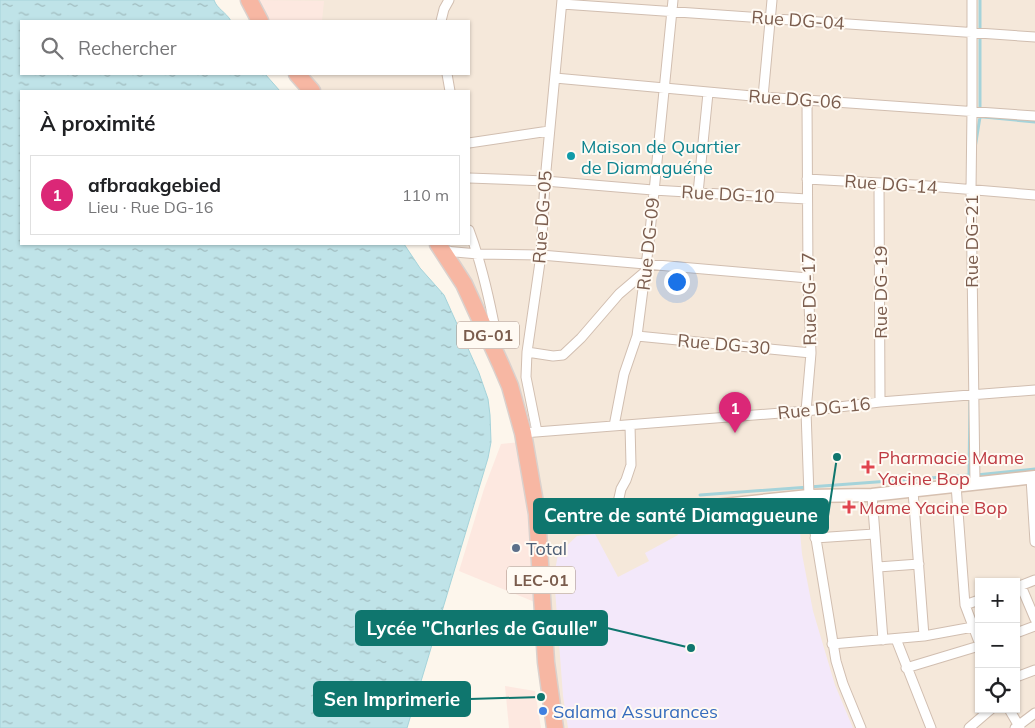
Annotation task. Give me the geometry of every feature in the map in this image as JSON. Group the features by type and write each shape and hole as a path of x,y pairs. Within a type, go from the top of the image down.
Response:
{"highway":[{"path":"249,0 259,20"},
{"path":"299,75 311,90"},
{"name":"DG-01","path":"441,248 476,307 530,433"},
{"name":"LEC-01","path":"530,433 546,662 554,728"}],"street":[{"path":"441,20 449,0"},
{"name":"Rue DG-09","path":"614,426 624,374 637,336 646,268 673,0"},
{"path":"763,98 772,0"},
{"name":"Rue DG-21","path":"972,0 970,190 975,482"},
{"name":"Rue DG-04","path":"562,2 672,12 1035,36"},
{"name":"Rue DG-05","path":"530,433 526,377 527,352 541,255 549,131 562,2"},
{"path":"446,75 450,90"},
{"name":"Rue DG-06","path":"555,78 763,98 972,110 1035,116"},
{"path":"698,193 708,93"},
{"name":"Rue DG-17","path":"807,101 808,278 811,353 806,411 809,496 832,644 843,684 861,728"},
{"path":"470,143 549,131"},
{"name":"Rue DG-10","path":"470,178 545,181 653,190 807,199"},
{"name":"Rue DG-14","path":"807,179 1035,195"},
{"name":"Rue DG-19","path":"879,183 880,402"},
{"path":"470,233 478,254 492,309 501,364"},
{"path":"441,248 478,254 541,255 646,268 808,278"},
{"path":"527,352 553,356 563,355 581,338 619,294 646,268"},
{"name":"Rue DG-30","path":"637,336 811,353"},
{"name":"Rue DG-16","path":"530,433 1035,390"},
{"path":"616,516 621,488 631,465 630,425"},
{"path":"537,522 616,516 809,496 872,494 975,482 1033,478 1035,542"},
{"path":"956,485 965,605 975,632"},
{"path":"913,490 924,636"},
{"path":"872,494 883,640"},
{"path":"815,538 874,534"},
{"path":"878,567 919,564"},
{"path":"1020,587 1035,580"},
{"path":"1020,589 1035,619"},
{"path":"965,605 975,601"},
{"path":"1020,632 1035,626"},
{"path":"832,644 924,636 973,627"},
{"path":"896,638 906,668 931,728"},
{"path":"906,668 975,647"},
{"path":"1020,676 1035,670"},
{"path":"1011,713 1018,727 1035,712"},
{"path":"969,728 986,713"}],"shaded area":[{"path":"252,0 324,1 322,20 264,20"},
{"path":"255,0 1035,0 1035,728 559,728 531,450 445,245 470,245 470,90 318,90 305,75 470,75 470,20 265,20"},
{"path":"520,442 528,495 537,603 459,571 484,489 501,444"},
{"path":"791,524 800,532 802,554 813,611 835,685 853,728 568,728 563,696 554,576 558,554 577,536 595,534 618,577 649,561 645,553 678,535 675,528"},
{"path":"505,686 535,691 541,728 509,728"}],"water":[{"path":"0,0 214,0 230,20 20,20 20,75 266,75 279,90 20,90 20,245 405,245 420,268 444,295 479,373 488,399 490,415 491,442 488,458 407,728 0,728"}],"waterway":[{"path":"980,0 980,110"},
{"path":"973,116 1035,122"},
{"path":"975,148 980,117"},
{"path":"969,475 970,398"},
{"path":"976,475 1035,469"},
{"path":"700,495 970,475"}],"place":[{"name":"Maison de Quartier de Diamaguéne","path":"571,156"},
{"name":"afbraakgebied","path":"735,433"},
{"name":"Centre de santé Diamagueune","path":"837,457"},
{"name":"Pharmacie Mame Yacine Bop","path":"868,467"},
{"name":"Mame Yacine Bop","path":"849,507"},
{"name":"Total","path":"516,548"},
{"name":"Lycée \"Charles de Gaulle\"","path":"691,648"},
{"name":"Sen Imprimerie","path":"541,697"},
{"name":"Salama Assurances","path":"543,711"}]}
